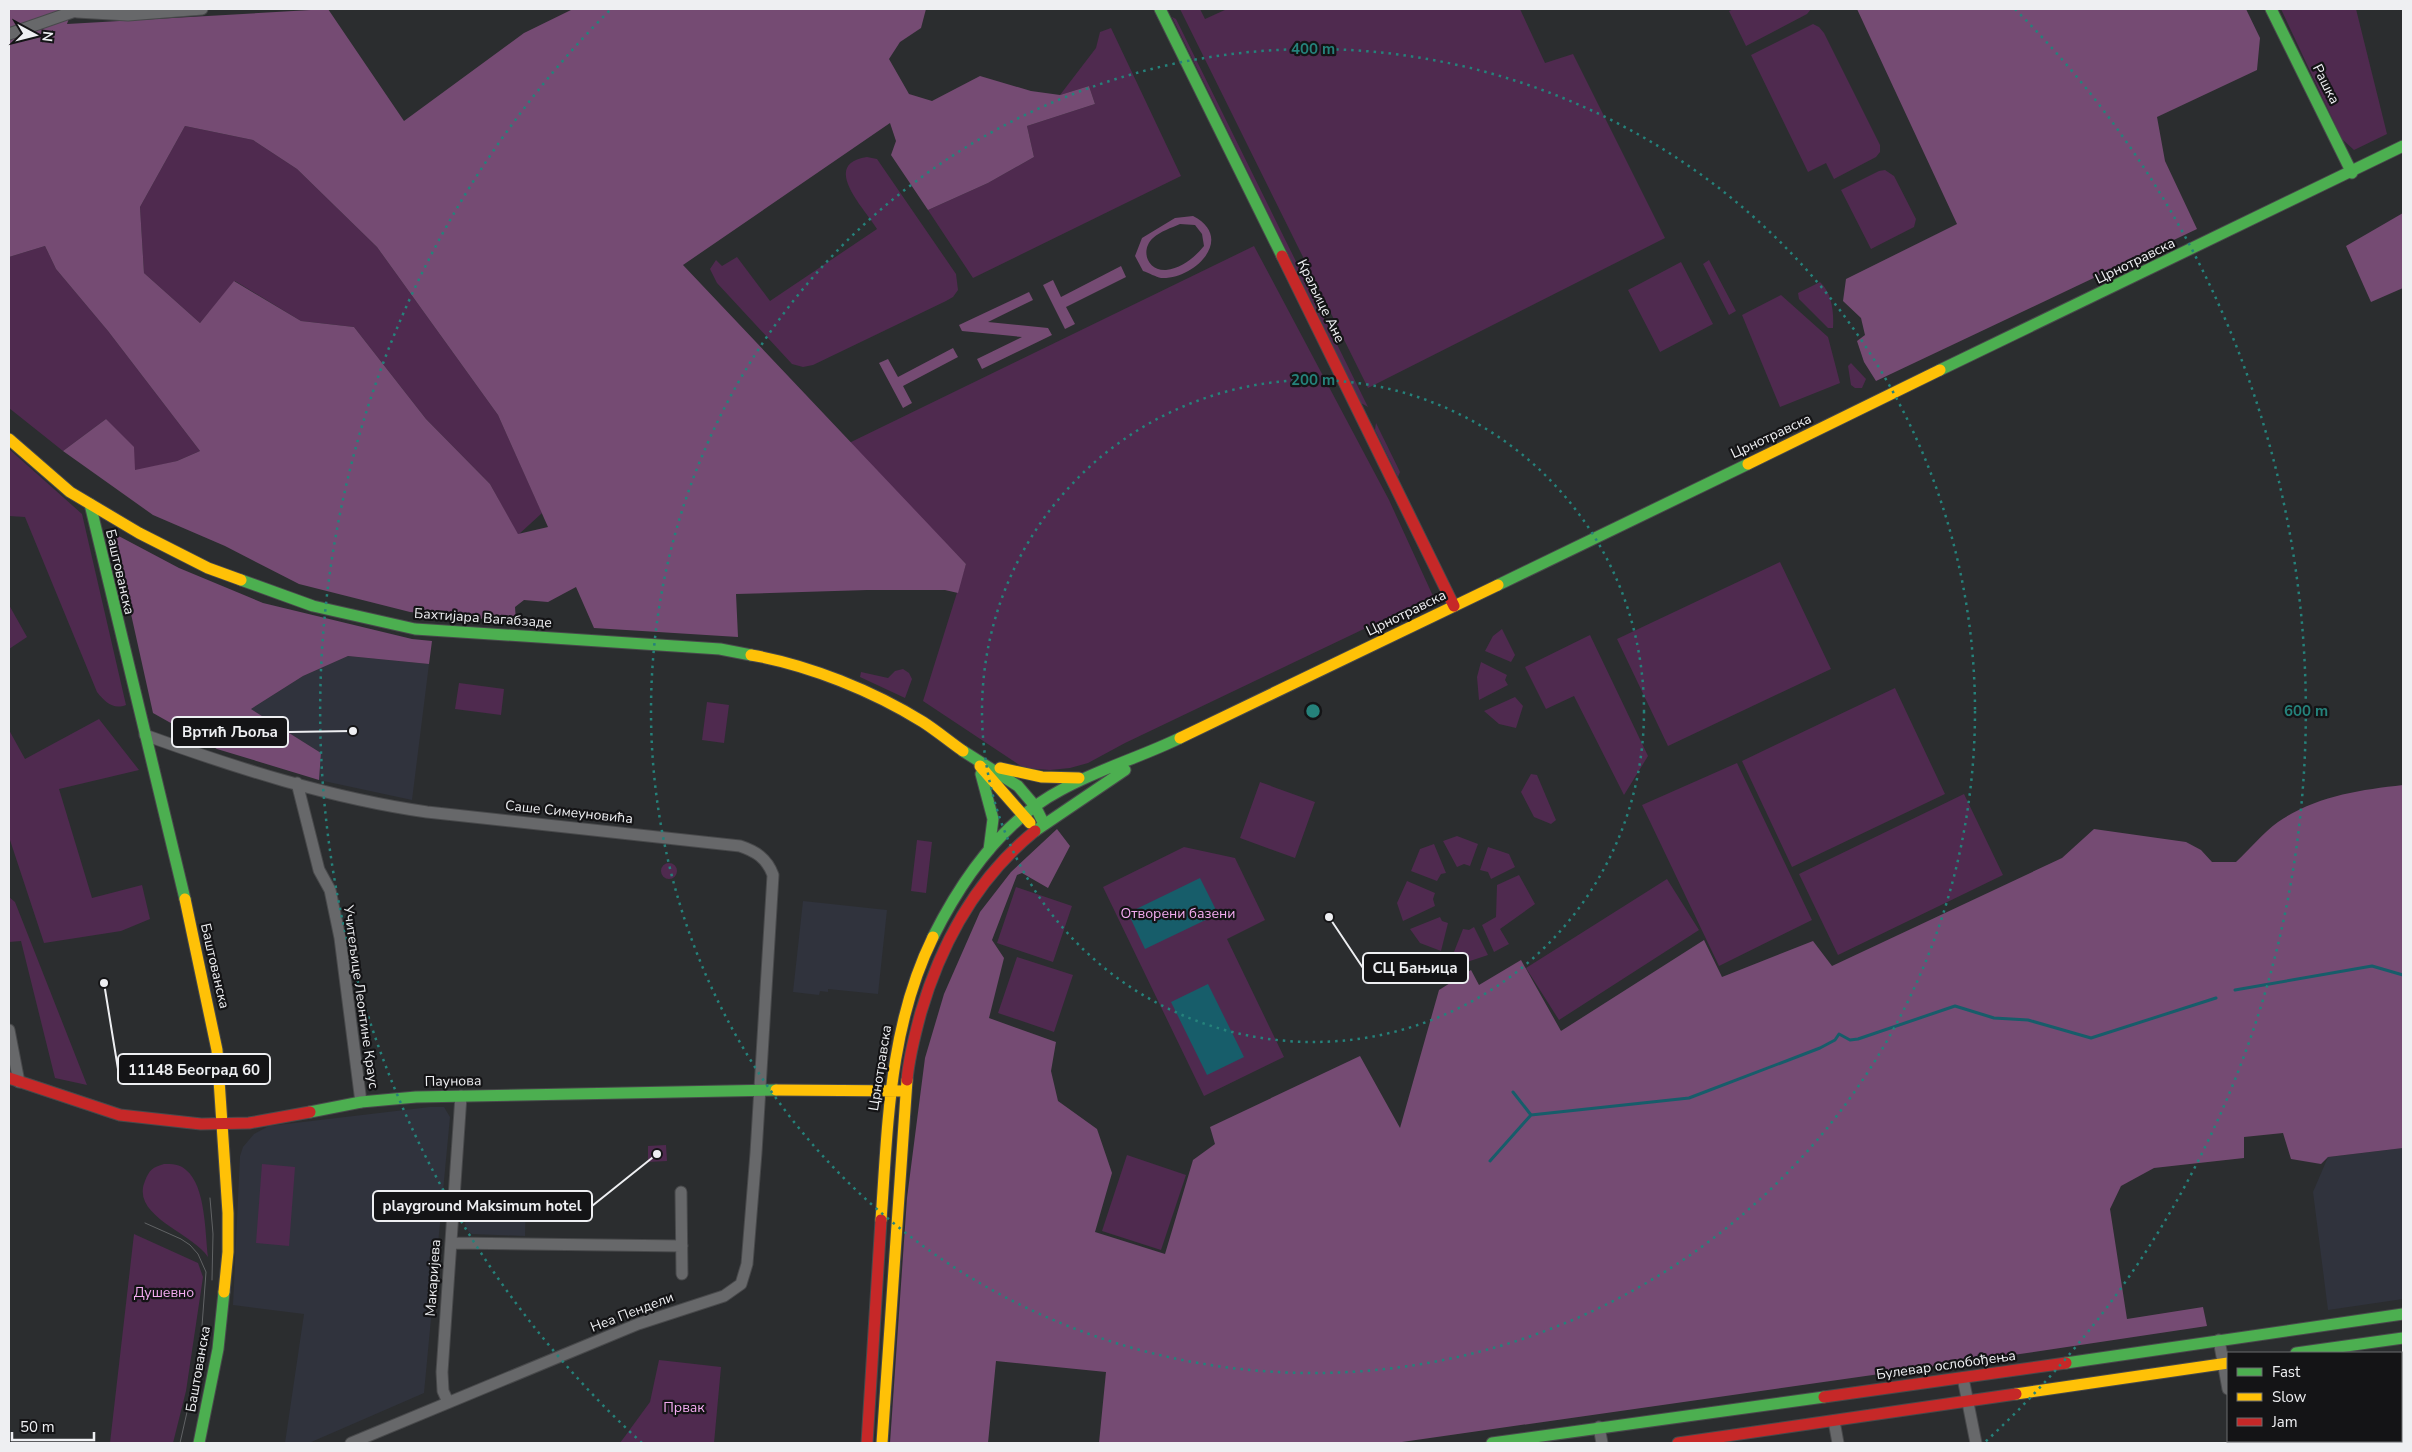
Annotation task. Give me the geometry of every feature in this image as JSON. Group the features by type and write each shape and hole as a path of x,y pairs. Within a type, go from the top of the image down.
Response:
{"main road":[{"name":"Краљице Ане","path":"1160,9 1454,606"},
{"name":"Рашка","path":"2271,9 2352,173"},
{"name":"Црнотравска","path":"867,1443 890,1091 900,1030 921,966 957,893 989,850 1024,815 1049,796 1150,753 2352,173 2403,146"},
{"name":"Бахтијара Вагабзаде","path":"9,439 64,486 90,504 146,537 208,568 312,606 415,629 720,649 763,656 802,667 879,698 941,733 976,761 1018,786 1035,806 1040,827"},
{"name":"Баштованска","path":"90,504 212,1022 218,1066 223,1124 228,1252 218,1349 199,1443"},
{"name":"Црнотравска","path":"882,1443 909,1061 920,1013 937,968 953,933 977,890 987,877 1040,827 1150,753"},
{"name":"Бахтијара Вагабзаде","path":"976,761 989,779 1024,815 1040,827"},
{"path":"976,761 1042,778 1066,780 1092,777"},
{"path":"976,761 987,789 991,810 992,827 989,850"},
{"name":"Паунова","path":"14,1080 120,1114 188,1123 223,1124 267,1120 361,1102 461,1096 760,1090 906,1091"},
{"name":"Булевар ослобођења","path":"1492,1443 1963,1378 2403,1314"},
{"path":"2303,1352 2403,1338"},
{"path":"1678,1443 2226,1363"}],"street":[{"path":"9,34 79,10 128,16 202,9"},
{"name":"Саше Симеуновића","path":"145,735 202,756 350,798 427,812 730,844 754,851 766,862 774,880 760,1090"},
{"name":"Учитељице Леонтине Краус","path":"297,783 318,870 330,890 340,938 361,1102"},
{"path":"9,1030 14,1080"},
{"name":"Неа Пендели","path":"351,1443 638,1324 724,1296 736,1289 741,1284 747,1264 760,1090"},
{"name":"Макаријева","path":"448,1402 442,1382 461,1096"},
{"path":"681,1192 682,1274"},
{"path":"451,1243 682,1246"},
{"path":"2219,1340 2226,1363 2227,1376"},
{"path":"1963,1378 1976,1443"},
{"path":"1834,1421 1838,1443"},
{"path":"1599,1427 1602,1443"}],"shaded area":[{"path":"9,9 72,9 67,24 328,9 404,121 524,33 573,9 926,9 921,28 900,42 889,59 909,94 932,101 980,76 1031,91 1060,95 1089,86 1095,104 1027,126 1034,157 988,183 928,210 891,155 896,141 890,123 683,265 966,564 958,593 945,590 867,590 736,594 738,637 594,628 576,587 548,602 524,600 515,607 516,622 410,612 299,584 225,546 153,515 63,451 106,419 134,447 135,470 177,461 200,451 108,331 56,269 45,246 9,257","holes":["185,126 253,140 297,169 377,247 498,415 548,527 518,534 490,484 426,419 354,327 301,321 234,281 200,323 144,273 140,207"]},
{"path":"1857,9 2246,9 2260,38 2257,70 2157,117 2165,161 2197,229 1876,381 1864,362 1857,341 1865,335 1861,318 1843,301 1846,279 1957,224"},
{"path":"2403,213 2403,288 2371,302 2346,246"},
{"path":"1193,216 1205,225 1211,235 1210,246 1206,256 1197,265 1174,277 1161,278 1143,271 1135,256 1142,238 1175,218","holes":["1180,224 1195,225 1202,234 1204,246 1196,255 1182,265 1166,270 1154,267 1150,263 1146,254 1149,243 1153,238"]},
{"path":"1121,266 1126,277 1066,307 1075,324 1065,329 1043,285 1053,280 1061,297"},
{"path":"1029,292 1033,300 988,322 1048,328 1052,335 982,369 977,359 1022,337 962,331 959,325"},
{"path":"953,348 958,357 903,386 912,403 903,408 879,363 888,359 898,377"},
{"path":"113,533 179,568 263,603 412,639 432,641 429,664 348,656 303,676 251,709 321,753 319,780 217,749 153,713"},
{"path":"348,656 429,664 412,800 319,780 321,753 251,709 303,676"},
{"path":"2403,785 2403,1148 2328,1157 2321,1164 2291,1159 2283,1133 2244,1137 2244,1158 2154,1168 2121,1186 2110,1209 2127,1319 2203,1307 2207,1326 1395,1443 1099,1443 1106,1372 996,1361 988,1443 890,1443 907,1198 925,1058 944,994 980,912 1011,872 1057,829 1070,846 1048,888 1022,873 1017,875 992,940 1004,958 989,1018 1056,1042 1051,1071 1058,1101 1097,1129 1112,1173 1095,1232 1165,1254 1193,1160 1215,1144 1210,1127 1360,1056 1400,1128 1439,990 1471,970 1479,985 1521,960 1561,1031 1704,940 1722,977 1813,941 1832,966 2062,858 2094,829 2186,842 2201,850 2212,862 2236,862 2272,826 2307,806 2354,792"},
{"path":"803,901 887,910 878,994 828,989 828,992 820,991 819,995 793,992"},
{"path":"430,1107 444,1107 450,1117 424,1393 309,1443 285,1443 304,1314 233,1305 240,1156 243,1147 254,1134 269,1126"},
{"path":"2403,1148 2403,1299 2328,1310 2313,1192 2328,1157"},
{"path":"467,1197 526,1200 525,1236 472,1234 469,1232 465,1225"}],"green space":[{"path":"1180,9 1200,9 1205,19 1227,9 1520,9 1545,63 1573,54 1665,238 1368,388"},
{"path":"1734,9 1811,9 1807,14 1746,46 1729,11"},
{"path":"2281,9 2356,9 2387,134 2354,150 2342,139"},
{"path":"1172,17 1176,19 1368,407 1361,403"},
{"path":"1813,24 1824,33 1880,145 1880,152 1876,157 1834,179 1826,163 1808,172 1751,55"},
{"path":"1111,28 1181,176 973,278 928,210 988,183 1034,157 1027,126 1095,104 1089,86 1060,95 1096,48 1100,32"},
{"path":"185,126 253,140 297,169 377,247 498,415 542,513 518,535 490,484 426,419 354,327 301,321 235,281 200,323 144,273 140,207"},
{"path":"867,157 877,159 956,274 958,290 953,297 946,301 813,365 803,367 792,364 717,283 710,269 716,260 722,266 737,257 770,301 877,229 856,200 846,178 847,169 853,161"},
{"path":"1885,170 1894,176 1916,219 1914,227 1871,249 1841,190 1879,171"},
{"path":"45,246 56,269 108,331 200,451 177,461 135,471 106,419 63,451 9,408 9,257"},
{"path":"1254,246 1389,500 1433,596 1125,743 1088,763 1070,768 1050,770 1024,768 923,701 966,564 849,443"},
{"path":"1709,260 1736,311 1729,315 1703,264"},
{"path":"1681,262 1713,324 1660,352 1628,290"},
{"path":"1820,282 1830,297 1833,328 1828,328 1799,299 1798,293"},
{"path":"1781,295 1828,337 1840,383 1780,407 1742,315"},
{"path":"1851,363 1866,379 1862,388 1855,388 1851,385 1848,366"},
{"path":"1376,423 1400,472 1398,477 1375,430"},
{"path":"9,449 82,514 126,705 113,706 97,692 25,517 9,516"},
{"path":"1780,562 1831,669 1668,746 1617,639"},
{"path":"9,605 27,637 9,649"},
{"path":"1502,629 1515,655 1511,662 1485,651 1493,636"},
{"path":"1590,635 1648,756 1624,795 1574,696 1546,709 1525,667"},
{"path":"1481,662 1507,675 1505,680 1508,685 1479,700 1477,677"},
{"path":"903,669 909,673 912,679 905,698 860,677 861,672 888,678 895,671"},
{"path":"459,683 504,689 501,715 455,709"},
{"path":"1895,688 1945,794 1792,867 1742,761"},
{"path":"1515,697 1523,706 1516,728 1499,724 1484,711"},
{"path":"707,702 729,705 724,743 702,740"},
{"path":"99,719 139,770 59,789 92,898 142,885 150,919 121,931 44,943 9,837 9,730 25,759"},
{"path":"1737,763 1812,920 1719,966 1642,805"},
{"path":"1531,774 1537,775 1556,820 1551,824 1534,817 1521,792"},
{"path":"1260,782 1315,802 1295,858 1240,838"},
{"path":"1964,794 2003,875 1838,955 1799,874"},
{"path":"1457,836 1478,844 1470,866 1464,864 1457,867 1443,841"},
{"path":"917,840 932,842 926,893 911,891"},
{"path":"1434,844 1446,873 1441,874 1437,881 1411,871 1420,849"},
{"name":"Отворени базени","path":"1184,847 1235,858 1265,920 1227,939 1284,1057 1204,1096 1103,887"},
{"path":"1488,847 1509,854 1515,867 1491,879 1488,872 1480,870"},
{"path":"666,863 672,863 677,868 675,877 666,879 661,874 661,868"},
{"path":"1519,875 1535,904 1500,929 1509,944 1494,952 1482,925 1496,917 1497,885"},
{"path":"1667,879 1699,930 1559,1020 1526,968"},
{"path":"1407,881 1435,893 1433,899 1435,906 1403,921 1397,903"},
{"path":"1016,887 1072,906 1053,962 997,943"},
{"path":"9,897 15,902 87,1085 55,1078 21,941 9,942"},
{"path":"1440,917 1442,921 1448,923 1441,951 1420,943 1410,929"},
{"path":"1474,927 1488,955 1467,962 1452,957 1463,929 1469,930"},
{"path":"1017,957 1073,975 1054,1032 998,1013"},
{"path":"666,1145 667,1161 648,1162 648,1146"},
{"path":"1127,1155 1186,1175 1161,1250 1102,1231"},
{"path":"164,1164 184,1168 193,1177 201,1198 208,1257 190,1240 154,1214 146,1204 143,1193 145,1181 152,1170"},
{"path":"262,1164 295,1167 289,1246 256,1243"},
{"name":"Душевно","path":"134,1234 198,1263 203,1277 186,1391 173,1443 110,1443"},
{"name":"Првак","path":"659,1360 721,1367 714,1443 620,1443 650,1402"}],"water":[{"path":"1200,878 1218,914 1145,949 1128,913"},
{"path":"1208,984 1244,1057 1207,1075 1171,1002"}],"waterway":[{"path":"2235,990 2372,966 2403,975"},
{"path":"1490,1161 1531,1115 1689,1098 1820,1048 1835,1040 1839,1034 1850,1040 1858,1039 1955,1006 1994,1018 2028,1020 2091,1038 2216,998"},
{"path":"1513,1092 1531,1115"}],"tram line":[{"path":"210,1198 213,1234 212,1280"},
{"path":"145,1223 190,1245 198,1254 206,1272 202,1326 192,1390 180,1443"}],"traffic: fast":[{"path":"1160,9 1282,256"},
{"path":"2271,9 2352,173"},
{"path":"1940,370 2403,146"},
{"path":"1498,585 1748,464"},
{"path":"90,504 185,899"},
{"path":"241,580 313,606 415,629 720,649 751,655"},
{"path":"933,937 944,915 971,873 1002,835 1020,818 1061,790 1105,769 1180,738"},
{"path":"963,751 1018,786 1035,806 1044,824"},
{"path":"1035,831 1125,770"},
{"path":"981,774 993,819 989,850"},
{"path":"310,1112 361,1102 416,1097 776,1090"},
{"path":"199,1443 218,1349 224,1292"},
{"path":"2066,1363 2403,1314"},
{"path":"2303,1352 2403,1338"},
{"path":"1492,1443 1824,1397"}],"traffic: slow":[{"path":"1748,464 1940,370"},
{"path":"9,439 70,492 139,533 208,568 241,580"},
{"path":"1180,738 1498,585"},
{"path":"751,655 773,659 818,672 862,690 923,722 963,751"},
{"path":"980,766 1030,823"},
{"path":"1000,768 1042,777 1079,778"},
{"path":"185,899 217,1050 228,1213 228,1252 224,1292"},
{"path":"881,1220 889,1112 899,1041 918,971 933,937"},
{"path":"882,1443 907,1080"},
{"path":"776,1090 906,1091"},
{"path":"2016,1394 2227,1363"}],"traffic: jam":[{"path":"1282,256 1454,606"},
{"path":"907,1080 914,1037 921,1012 951,936 979,890 1014,849 1035,831"},
{"path":"9,1078 120,1115 201,1124 249,1123 310,1112"},
{"path":"867,1443 881,1220"},
{"path":"1824,1397 2066,1363"},
{"path":"1678,1443 2016,1394"}],"place":[{"name":"Вртић Љоља","path":"353,731"},
{"name":"СЦ Бањица","path":"1329,917"},
{"name":"11148 Београд 60","path":"104,983"},
{"name":"playground Maksimum hotel","path":"657,1154"}]}
